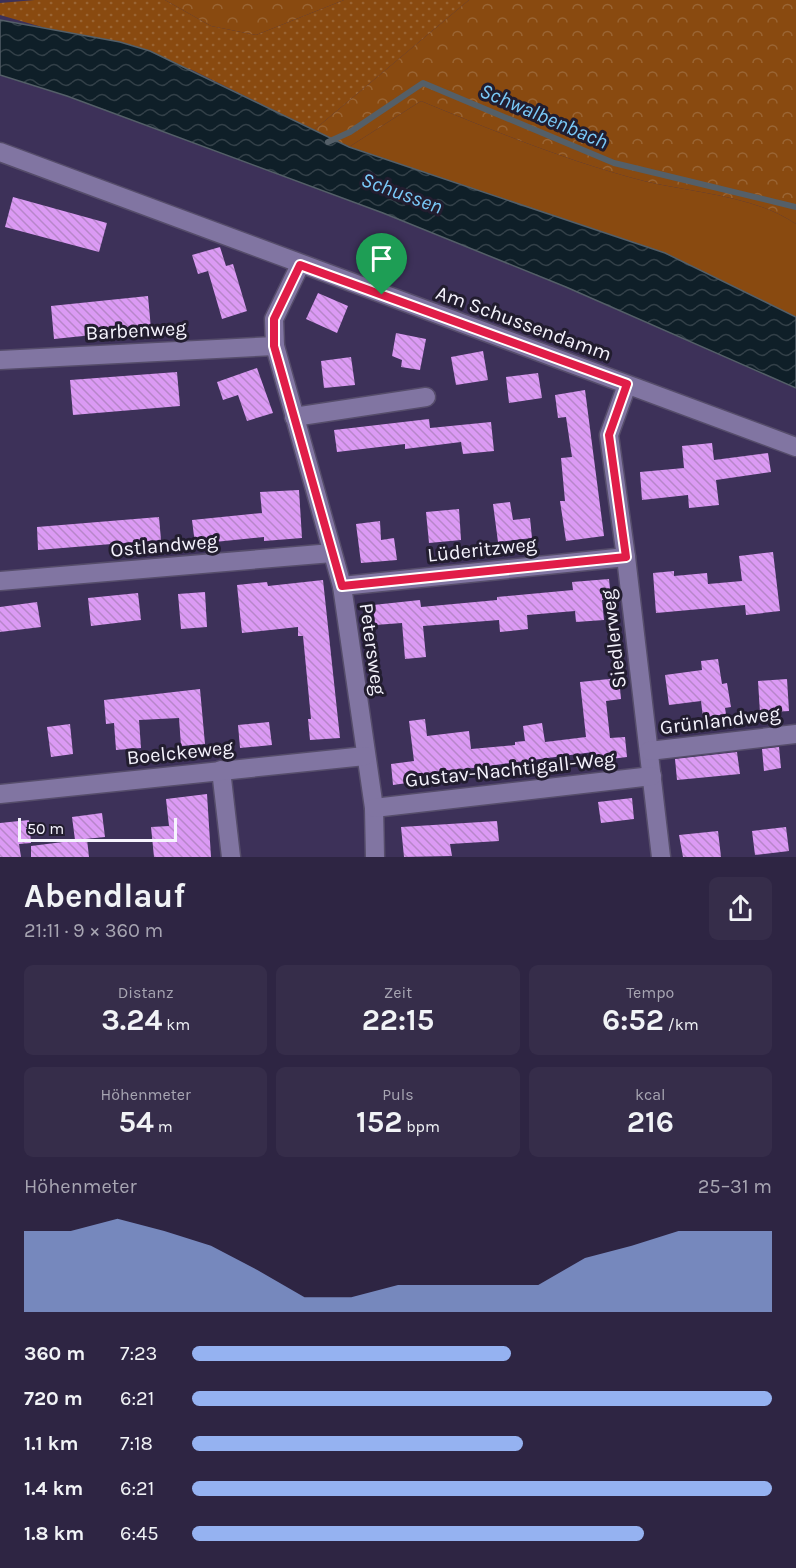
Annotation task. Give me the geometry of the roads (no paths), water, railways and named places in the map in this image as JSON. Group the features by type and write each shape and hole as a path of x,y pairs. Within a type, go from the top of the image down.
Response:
{"street":[{"name":"Am Schussendamm","path":"0,152 796,447"},
{"name":"Petersweg","path":"300,265 274,319 274,346 342,586 374,808 375,857"},
{"name":"Barbenweg","path":"0,360 274,346"},
{"name":"Siedlerweg","path":"627,384 609,435 626,557 661,857"},
{"path":"294,417 426,397"},
{"name":"Ostlandweg","path":"0,581 332,553"},
{"name":"Lüderitzweg","path":"342,586 626,557"},
{"name":"Grünlandweg","path":"649,751 796,734"},
{"name":"Boelckeweg","path":"0,794 365,756"},
{"path":"222,770 231,857"},
{"name":"Gustav-Nachtigall-Weg","path":"374,808 652,776"}],"water":[{"name":"Schussen","path":"0,20 120,42 150,51 349,147 665,253 796,317 796,388 566,287 383,213 67,96 0,75"}],"waterway":[{"name":"Schwalbenbach","path":"328,142 350,132 423,83 614,163 796,207"}]}
